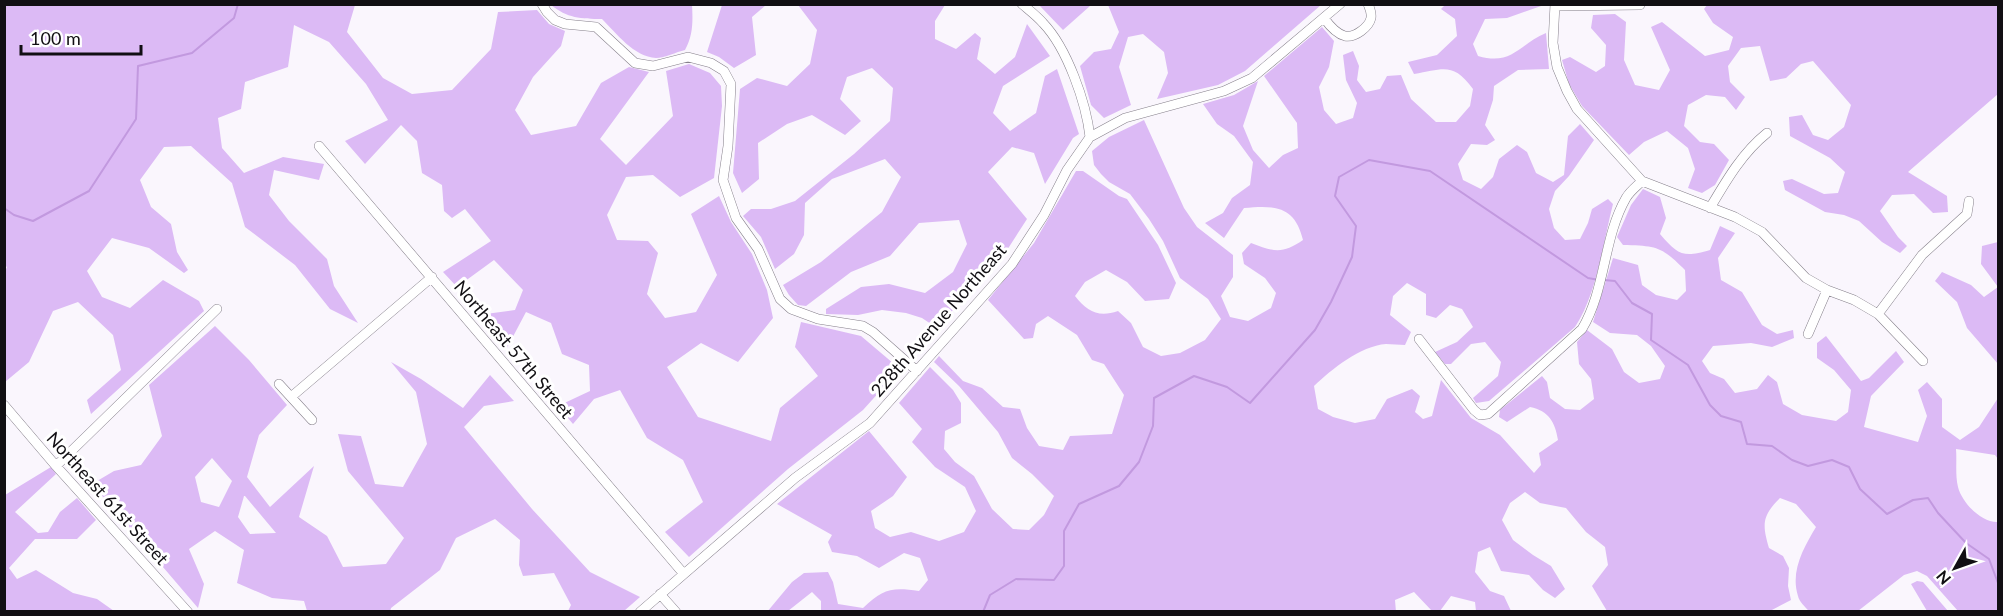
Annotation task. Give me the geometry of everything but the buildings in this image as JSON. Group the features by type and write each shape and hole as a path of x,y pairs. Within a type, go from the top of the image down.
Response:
{"street":[{"path":"542,4 555,20 565,24 596,27 635,63 653,66 687,57 711,63 724,71 731,84 728,146 723,180 736,218 758,249 780,299 791,309 818,319 863,326 916,371"},
{"path":"1022,4 1044,24 1068,61 1088,116 1090,137"},
{"name":"228th Avenue Northeast","path":"640,612 795,478 870,423 1012,264 1044,215 1067,170 1090,137 1125,118 1224,92 1252,78 1340,4"},
{"path":"1324,18 1340,34 1353,36 1362,30 1371,19 1368,4"},
{"path":"1640,5 1555,5 1553,43 1557,67 1567,91 1583,117 1642,181 1735,217 1762,232 1806,278 1878,314 1923,361"},
{"path":"1710,208 1728,178 1752,146 1767,133"},
{"name":"Northeast 57th Street","path":"319,146 683,573"},
{"path":"1419,339 1474,410 1480,415 1488,414 1582,329 1592,312 1614,225 1627,196 1642,181"},
{"path":"1878,314 1922,255 1967,214 1969,201"},
{"path":"291,397 432,277"},
{"path":"1808,333 1827,290"},
{"path":"56,466 217,309"},
{"path":"279,384 312,420"},
{"name":"Northeast 61st Street","path":"4,405 188,612"},
{"path":"660,594 676,612"}],"shaded area":[{"path":"5,4 355,5 347,32 383,78 412,94 452,90 491,49 498,12 537,10 549,24 565,31 561,46 533,77 515,110 531,135 576,126 601,83 629,67 649,72 600,139 626,165 673,116 666,71 689,64 710,73 721,86 722,106 714,178 680,197 653,175 626,177 607,215 617,240 648,241 658,253 647,294 665,318 696,312 717,275 691,214 719,196 731,222 752,254 767,290 773,318 738,362 701,343 667,367 698,417 771,441 780,408 818,376 795,347 801,322 861,336 900,369 863,410 788,469 689,557 665,532 703,502 683,460 647,438 620,390 594,399 573,424 558,406 590,391 589,365 562,354 551,323 526,312 507,348 478,315 515,310 523,290 494,260 457,287 443,272 491,241 465,209 452,218 444,211 442,185 422,173 417,141 401,125 365,164 345,141 388,120 366,84 329,42 294,25 288,67 245,82 241,109 218,118 222,148 244,173 283,157 324,164 319,180 274,170 269,195 289,221 327,259 334,286 358,323 330,309 295,265 245,227 232,183 191,146 164,147 140,180 151,207 171,224 177,252 188,270 184,273 149,248 112,238 87,271 102,297 130,308 163,280 199,301 204,311 91,414 87,400 121,370 113,335 78,302 53,311 29,362 5,382 4,270 7,268 4,261"},
{"path":"551,5 692,5 691,34 685,50 659,58 648,57 633,49 602,19 575,17"},
{"path":"722,5 766,5 752,17 756,55 734,68 719,57 707,52"},
{"path":"798,5 945,5 935,21 935,39 956,49 975,33 981,38 977,59 995,74 1015,57 1027,24 1050,56 1003,86 993,113 1010,131 1036,113 1045,76 1057,69 1079,134 1073,138 1045,184 1034,153 1012,147 988,172 1027,219 1009,247 937,328 922,318 906,313 882,310 858,315 826,314 826,309 861,287 889,284 925,293 953,272 967,244 959,220 919,223 890,256 851,272 806,306 798,305 783,285 821,262 882,212 901,177 885,159 832,179 805,203 804,235 794,254 775,269 761,237 743,216 751,209 771,209 795,201 854,154 890,121 893,88 872,68 847,77 840,99 861,121 845,135 812,115 787,124 758,143 759,179 742,193 733,173 740,89 757,78 787,86 810,64 817,30"},
{"path":"1039,5 1101,5 1090,6 1063,30"},
{"path":"1108,5 1321,5 1245,71 1218,85 1157,99 1168,73 1164,52 1143,34 1128,37 1119,67 1131,105 1104,118 1091,105 1080,66 1094,52 1111,49 1119,32"},
{"path":"1445,5 1544,5 1507,18 1485,19 1473,44 1478,56 1499,58 1507,56 1546,33 1549,69 1518,70 1494,86 1493,100 1485,125 1495,140 1487,145 1471,144 1458,164 1463,180 1481,189 1493,177 1499,159 1517,145 1527,152 1536,173 1553,182 1564,175 1568,136 1580,124 1594,140 1569,176 1555,191 1549,209 1554,228 1565,240 1580,239 1592,209 1608,199 1613,204 1594,284 1583,314 1575,327 1489,401 1476,403 1473,398 1498,376 1501,362 1485,342 1471,344 1451,364 1445,364 1435,352 1457,342 1473,327 1462,309 1450,305 1436,318 1426,315 1426,294 1407,283 1393,296 1390,315 1411,332 1405,345 1386,344 1366,349 1338,366 1314,386 1318,409 1333,417 1355,423 1375,419 1387,399 1412,389 1420,396 1415,412 1423,419 1432,416 1441,380 1471,418 1500,435 1534,473 1541,465 1539,453 1558,440 1553,423 1542,411 1530,407 1507,422 1499,417 1500,410 1542,376 1547,382 1550,398 1565,409 1580,410 1594,399 1591,379 1579,364 1577,342 1587,330 1612,349 1624,372 1639,383 1660,379 1665,366 1651,346 1637,335 1610,333 1593,322 1613,258 1638,265 1642,285 1656,295 1677,300 1686,291 1685,270 1670,256 1651,247 1623,245 1617,237 1631,205 1643,189 1660,197 1666,218 1660,234 1682,253 1693,254 1710,250 1720,226 1735,233 1718,258 1721,280 1742,292 1762,325 1777,334 1793,330 1794,338 1772,347 1751,343 1713,346 1702,361 1710,373 1724,379 1735,393 1757,389 1768,375 1777,382 1783,404 1802,415 1836,421 1848,412 1851,390 1834,370 1817,358 1817,343 1826,336 1861,381 1869,378 1896,351 1904,362 1871,396 1864,427 1918,442 1927,416 1918,390 1927,382 1942,399 1942,427 1960,440 1979,427 1998,398 1998,459 1995,455 1956,449 1956,473 1960,493 1973,511 1979,516 1998,522 1998,611 1958,611 1927,576 1917,571 1904,575 1858,611 1809,611 1799,598 1796,577 1803,551 1816,527 1796,504 1780,498 1767,515 1765,533 1769,548 1783,556 1789,568 1788,586 1791,600 1770,611 1607,611 1592,586 1608,565 1605,547 1586,532 1566,508 1540,503 1525,492 1510,503 1502,520 1513,540 1551,566 1565,589 1555,598 1543,590 1529,575 1501,571 1490,547 1478,552 1475,572 1490,591 1504,596 1511,611 1476,611 1475,602 1451,596 1440,611 1432,611 1414,592 1395,600 1396,612 821,612 821,601 812,592 788,611 767,612 792,582 804,573 828,572 838,604 863,608 888,591 901,589 919,591 928,580 920,558 904,553 879,568 857,556 832,552 828,542 832,535 777,504 869,431 907,477 893,496 871,511 875,528 890,537 911,532 939,541 964,532 976,511 965,487 935,467 912,442 922,429 899,403 930,367 953,390 961,403 961,423 945,431 944,449 955,462 974,476 992,509 1013,529 1029,530 1044,515 1054,496 1012,458 998,432 959,386 934,362 939,356 963,381 982,388 1003,407 1020,409 1027,428 1039,446 1063,450 1070,436 1112,434 1124,395 1104,364 1092,360 1077,335 1048,316 1036,324 1033,338 1024,339 988,300 1034,243 1076,171 1083,171 1127,199 1158,245 1176,283 1169,299 1145,301 1127,282 1106,270 1085,282 1075,296 1079,301 1093,312 1105,314 1118,311 1131,323 1143,347 1161,356 1180,353 1205,340 1221,319 1208,299 1180,278 1163,241 1149,219 1130,194 1109,182 1101,174 1094,165 1092,151 1109,137 1144,120 1184,208 1197,227 1233,255 1233,277 1221,296 1230,317 1248,321 1271,308 1276,293 1265,278 1244,264 1242,253 1251,243 1278,250 1290,248 1303,240 1295,220 1282,210 1274,208 1244,208 1224,238 1205,223 1223,213 1232,198 1250,185 1253,162 1234,136 1217,124 1203,104 1234,95 1258,81 1243,126 1253,150 1269,168 1283,155 1298,148 1297,123 1264,76 1322,27 1334,41 1329,67 1319,87 1324,110 1336,124 1353,118 1357,103 1346,80 1343,55 1353,51 1359,66 1357,80 1366,92 1380,89 1387,76 1401,75 1411,99 1436,122 1456,122 1470,106 1473,89 1466,80 1453,71 1441,69 1414,74 1408,62 1437,55 1457,36 1455,19 1441,9"},
{"path":"1707,5 1998,5 1998,94 1908,172 1947,196 1948,212 1933,213 1914,194 1892,195 1880,211 1907,246 1900,253 1882,242 1859,221 1844,215 1825,212 1785,190 1783,181 1792,179 1824,194 1838,193 1845,172 1830,158 1790,136 1789,117 1802,115 1813,135 1828,140 1844,127 1851,105 1813,61 1801,64 1786,78 1770,81 1760,46 1741,48 1728,66 1730,82 1745,97 1736,110 1725,97 1706,95 1688,105 1684,126 1700,142 1714,144 1729,160 1715,185 1702,193 1688,188 1695,169 1688,148 1667,131 1644,142 1629,155 1582,106 1569,84 1562,60 1570,57 1596,72 1605,66 1606,45 1591,28 1593,15 1615,14 1626,22 1624,60 1635,85 1659,90 1670,70 1651,27 1662,22 1705,56 1729,50 1733,37 1713,23 1704,9"},
{"path":"1998,242 1998,287 1981,264 1982,246"},
{"path":"1942,272 1971,285 1984,297 1998,287 1998,364 1967,328 1957,302 1935,281"},
{"path":"215,326 249,360 287,405 259,435 247,477 270,507 314,466 299,517 327,536 343,567 386,564 404,538 348,471 338,434 361,436 375,484 403,487 427,444 416,392 391,362 421,379 463,408 490,375 514,401 484,406 464,427 532,509 590,572 640,597 624,611 568,611 571,605 554,573 523,576 519,565 520,540 495,519 456,538 440,570 391,608 390,612 307,611 304,601 272,598 237,583 244,550 215,531 189,549 204,584 198,608 92,484 114,471 141,465 162,436 149,385","holes":["212,458 232,481 219,507 201,502 195,477","245,496 276,533 250,534 238,517"]},
{"path":"51,467 56,474 15,512 38,533 48,532 60,512 77,498 96,520 77,539 35,539 9,568 17,579 36,570 73,593 97,599 114,611 5,611 5,495"},
{"path":"1917,581 1923,582 1948,611 1927,611 1911,584"}],"waterway":[{"path":"4,208 14,215 33,221 89,191 136,119 138,66 192,53 234,18 238,4"},
{"path":"983,612 990,595 1016,579 1054,580 1064,566 1064,531 1079,504 1119,486 1139,462 1153,426 1154,398 1194,376 1227,387 1250,403 1315,330 1352,257 1356,226 1335,196 1339,177 1369,160 1430,171 1588,278 1599,280"},
{"path":"1604,280 1615,281 1632,303 1652,314 1651,340 1688,365 1710,405 1721,416 1741,422 1747,444 1772,446 1792,460 1808,466 1832,460 1849,467 1860,489 1887,514 1913,500 1928,498 1938,513 1966,543 1989,559 1998,583"}]}
